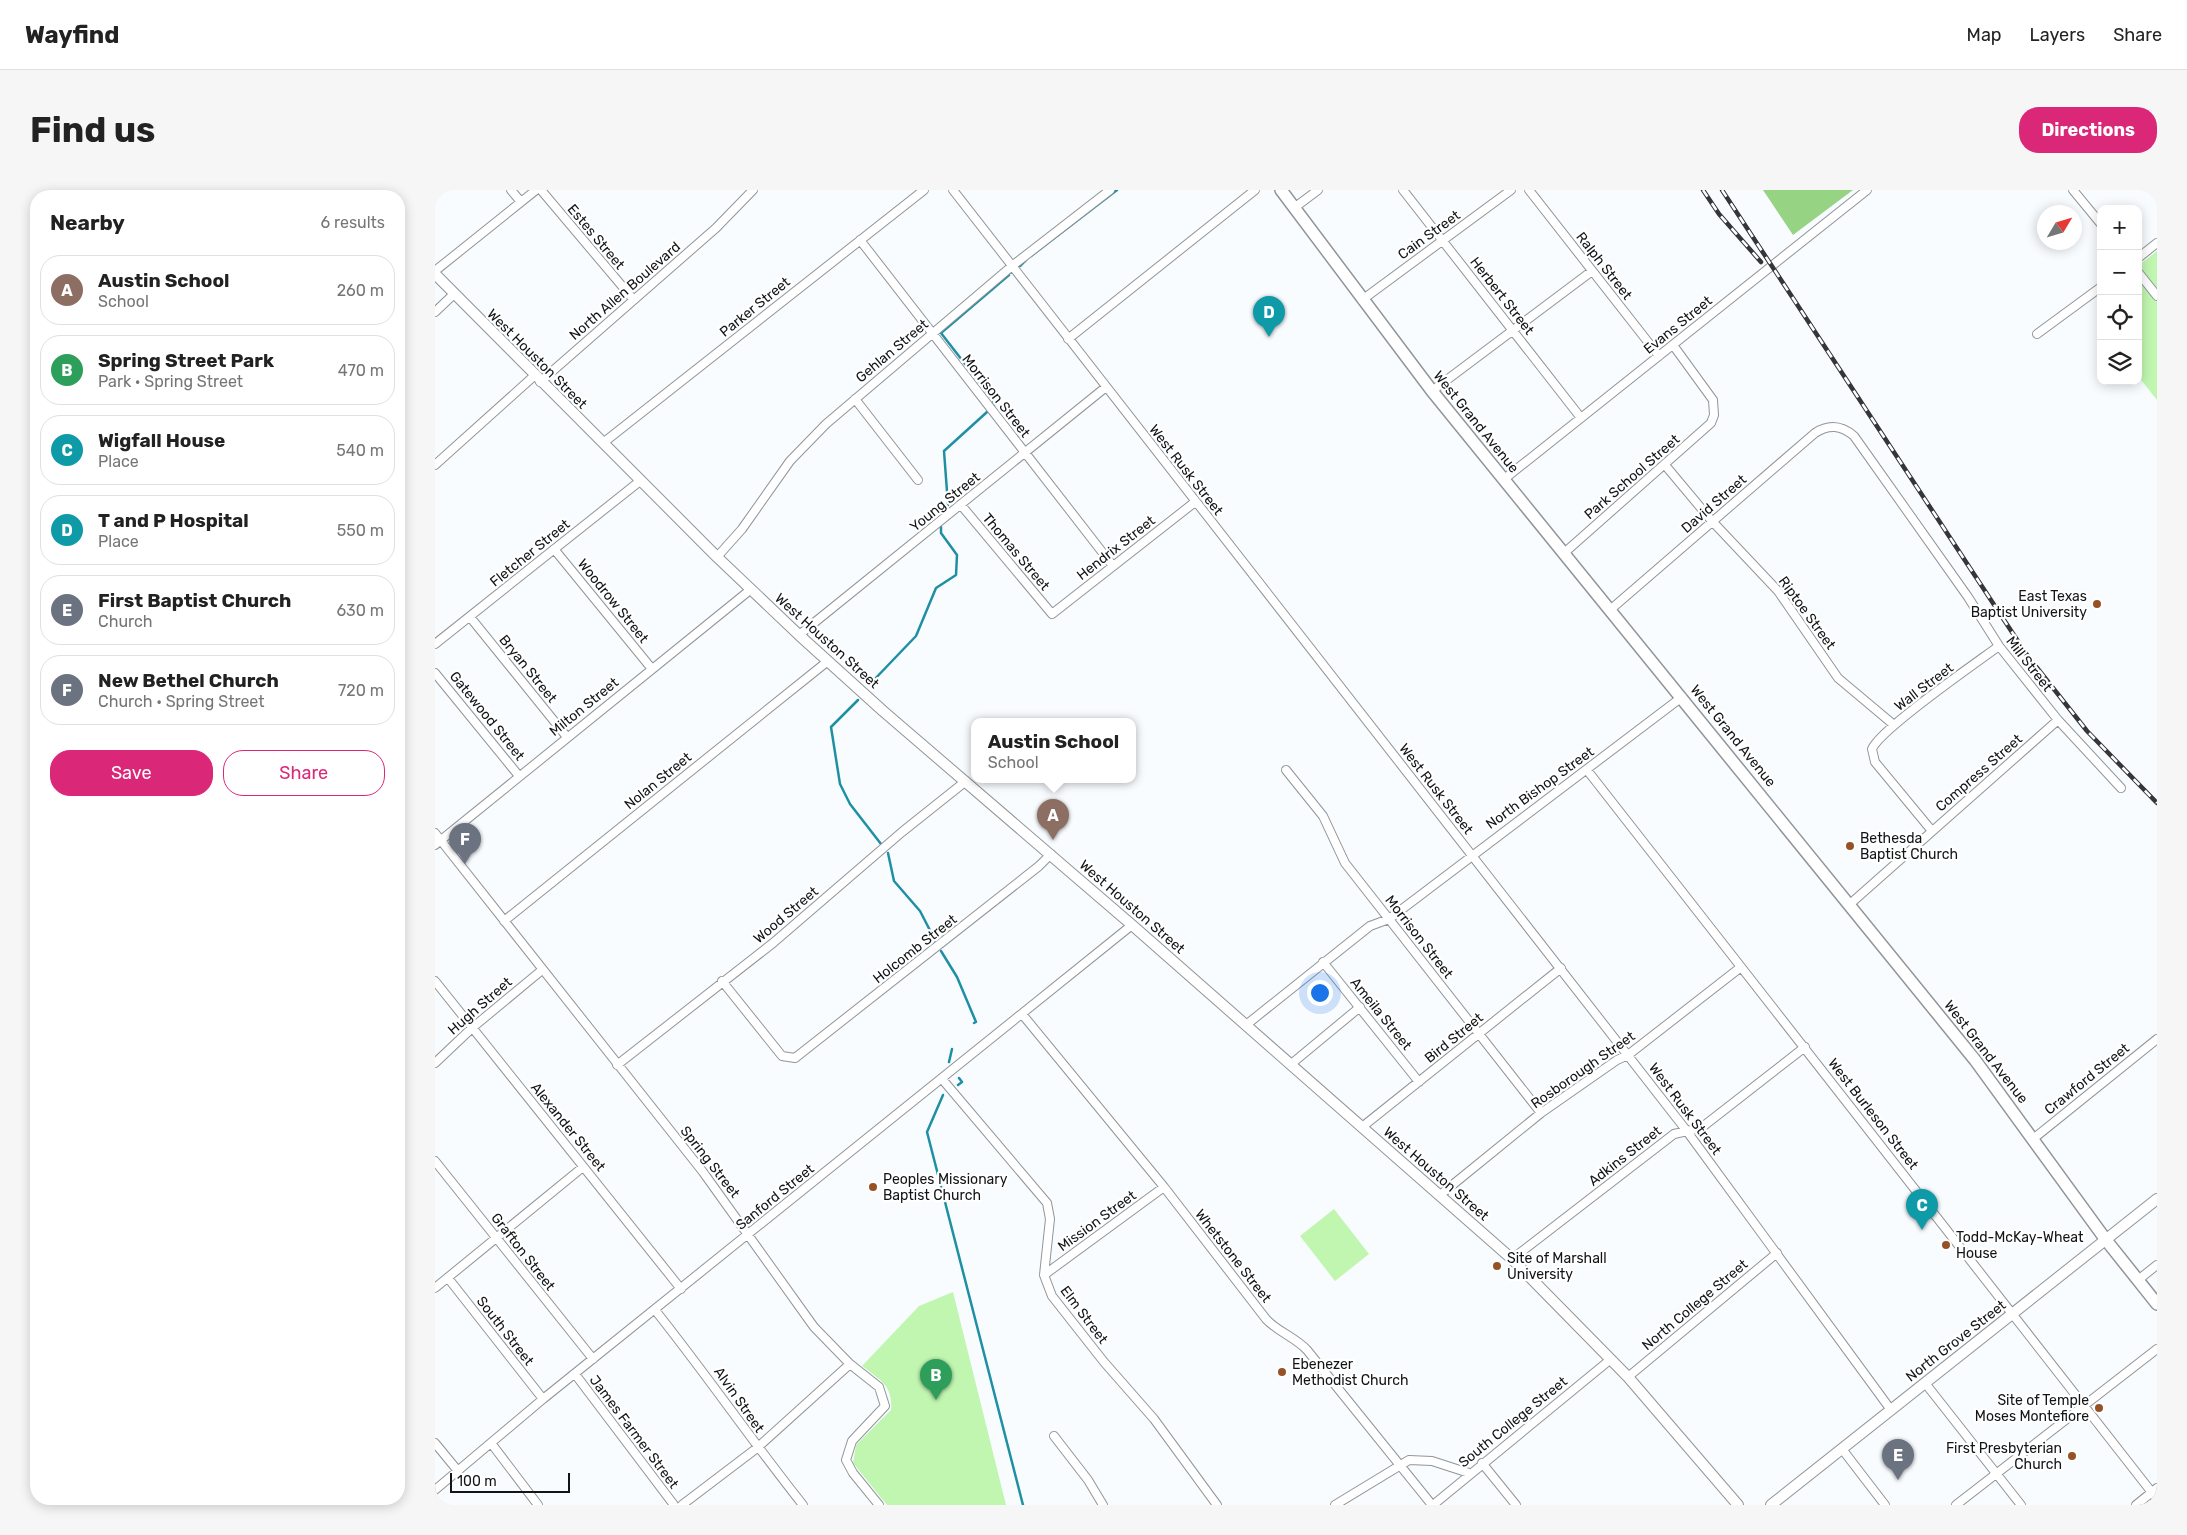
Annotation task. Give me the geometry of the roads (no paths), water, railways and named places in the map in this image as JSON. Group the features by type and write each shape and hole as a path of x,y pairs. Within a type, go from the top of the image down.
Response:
{"highway":[{"name":"West Grand Avenue","path":"1281,190 1362,300 1503,480 1987,1074 2106,1240 2157,1304"}],"main road":[{"name":"West Houston Street","path":"435,272 537,379 750,590 799,635 1512,1259 1629,1377 1738,1505"},
{"name":"North Grove Street","path":"1771,1505 2157,1199"}],"street":[{"path":"511,190 521,202"},
{"path":"435,272 536,190"},
{"name":"Estes Street","path":"541,190 633,299"},
{"name":"North Allen Boulevard","path":"435,465 726,219 753,190"},
{"name":"Parker Street","path":"603,443 924,190"},
{"name":"West Rusk Street","path":"953,190 1687,1130 1891,1410"},
{"name":"Gehlan Street","path":"717,557 742,530 795,454 855,399 1012,266 1110,190"},
{"path":"1068,339 1255,190"},
{"path":"1294,208 1318,190"},
{"name":"Herbert Street","path":"1403,190 1581,418"},
{"name":"Cain Street","path":"1362,300 1511,190"},
{"name":"Ralph Street","path":"1529,190 1659,356"},
{"name":"Evans Street","path":"1503,480 1867,190"},
{"path":"2073,190 2097,219"},
{"name":"Morrison Street","path":"860,240 1113,566"},
{"path":"2142,255 2157,243"},
{"path":"1432,391 1592,270"},
{"path":"2142,277 2157,296"},
{"path":"2037,334 2097,290"},
{"path":"435,312 454,294"},
{"name":"Park School Street","path":"1563,554 1705,428 1714,415 1713,400 1709,393 1673,345"},
{"name":"Young Street","path":"799,635 1106,388"},
{"path":"855,399 918,480"},
{"name":"David Street","path":"1610,610 1815,433 1831,426 1839,427"},
{"name":"Mill Street","path":"1839,427 1854,436 1968,597 1999,646 2058,720 2121,788"},
{"name":"Riptoe Street","path":"1665,464 1713,521 1778,591 1838,678 1894,725"},
{"name":"Fletcher Street","path":"435,644 640,481"},
{"name":"Hendrix Street","path":"1052,614 1195,502"},
{"name":"Thomas Street","path":"961,504 1052,614"},
{"name":"Woodrow Street","path":"554,549 652,668"},
{"name":"Milton Street","path":"438,843 750,590"},
{"name":"Bryan Street","path":"470,617 567,737"},
{"name":"Wall Street","path":"1932,831 1875,762 1872,754 1876,742 1894,725 1999,646"},
{"name":"Nolan Street","path":"504,921 828,661"},
{"name":"Gatewood Street","path":"435,673 519,776"},
{"name":"North Bishop Street","path":"1245,1025 1370,926 1389,919 1681,697"},
{"name":"Compress Street","path":"1850,904 2058,720"},
{"name":"Morrison Street","path":"1286,770 1320,810 1341,856 1541,1113"},
{"name":"West Burleson Street","path":"1587,770 2084,1406 2155,1493"},
{"name":"Wood Street","path":"617,1065 722,981 777,940 902,832 966,780"},
{"name":"Spring Street","path":"435,833 438,843 504,921 703,1172 814,1327 850,1364 879,1387 885,1400 882,1411 852,1441 846,1460 853,1473 879,1505"},
{"name":"Holcomb Street","path":"722,981 782,1056 791,1059 799,1056 1039,866 1051,854"},
{"name":"Sanford Street","path":"435,1490 747,1234 942,1080 1132,925"},
{"name":"Ameila Street","path":"1323,962 1361,1007 1419,1082"},
{"name":"Rosborough Street","path":"1440,1195 1541,1113 1617,1060 1628,1055 1741,967"},
{"name":"Bird Street","path":"1362,1127 1561,968"},
{"name":"Hugh Street","path":"435,1063 472,1028 542,970"},
{"name":"Alexander Street","path":"435,981 681,1289"},
{"path":"1290,1065 1361,1007"},
{"name":"Whetstone Street","path":"1022,1014 1164,1188 1266,1319 1276,1330 1298,1341 1307,1350 1433,1505"},
{"name":"Crawford Street","path":"2033,1138 2157,1039"},
{"name":"Adkins Street","path":"1512,1259 1675,1134 1701,1128 1805,1047"},
{"path":"942,1080 1047,1203 1050,1219 1044,1275"},
{"name":"Grafton Street","path":"435,1161 593,1359"},
{"path":"435,1288 583,1167"},
{"name":"Mission Street","path":"1044,1275 1164,1188"},
{"name":"North College Street","path":"1629,1377 1777,1253"},
{"path":"2138,1280 2157,1266"},
{"name":"Elm Street","path":"1044,1275 1049,1290 1057,1302 1154,1419 1217,1505"},
{"name":"South Street","path":"448,1278 543,1400"},
{"name":"Alvin Street","path":"655,1310 710,1379 757,1448 803,1505"},
{"path":"1956,1505 2157,1349"},
{"name":"South College Street","path":"1433,1505 1469,1473 1611,1359"},
{"path":"682,1505 757,1448 850,1364"},
{"name":"James Farmer Street","path":"575,1374 671,1504"},
{"path":"1925,1383 2021,1505"},
{"path":"1054,1436 1088,1480 1103,1505"},
{"path":"435,1443 457,1471"},
{"path":"491,1443 538,1505"},
{"path":"1842,1449 1885,1505"},
{"path":"1335,1505 1409,1460 1425,1460 1469,1473"},
{"path":"1482,1463 1516,1505"},
{"path":"2136,1505 2155,1493"}],"waterway":[{"path":"1031,256 1117,190"},
{"path":"1020,266 1026,260"},
{"path":"994,405 993,400 941,333 1009,275"},
{"path":"948,505 944,451 987,412"},
{"path":"871,683 916,636 936,588 956,575 957,555 941,533 941,527"},
{"path":"858,700 831,727 840,784 850,804 881,844"},
{"path":"888,853 894,881 920,911 936,942"},
{"path":"941,951 957,977 976,1022 974,1023"},
{"path":"949,1062 952,1049"},
{"path":"958,1085 962,1082 959,1078"},
{"path":"943,1095 927,1132 1023,1505"}],"railway":[{"path":"1703,190 1719,214 1761,262"},
{"path":"1722,190 2027,655 2087,731 2157,803"}],"place":[{"name":"T and P Hospital","path":"1269,337"},
{"name":"East Texas Baptist University","path":"2097,604"},
{"name":"Austin School","path":"1053,840"},
{"name":"Bethesda Baptist Church","path":"1850,846"},
{"name":"New Bethel Church","path":"465,864"},
{"name":"Peoples Missionary Baptist Church","path":"873,1187"},
{"name":"Wigfall House","path":"1922,1230"},
{"name":"Todd-McKay-Wheat House","path":"1946,1245"},
{"name":"Site of Marshall University","path":"1497,1266"},
{"name":"Ebenezer Methodist Church","path":"1282,1372"},
{"name":"Spring Street Park","path":"936,1400"},
{"name":"Site of Temple Moses Montefiore","path":"2099,1408"},
{"name":"First Presbyterian Church","path":"2072,1456"},
{"name":"First Baptist Church","path":"1898,1480"}]}
